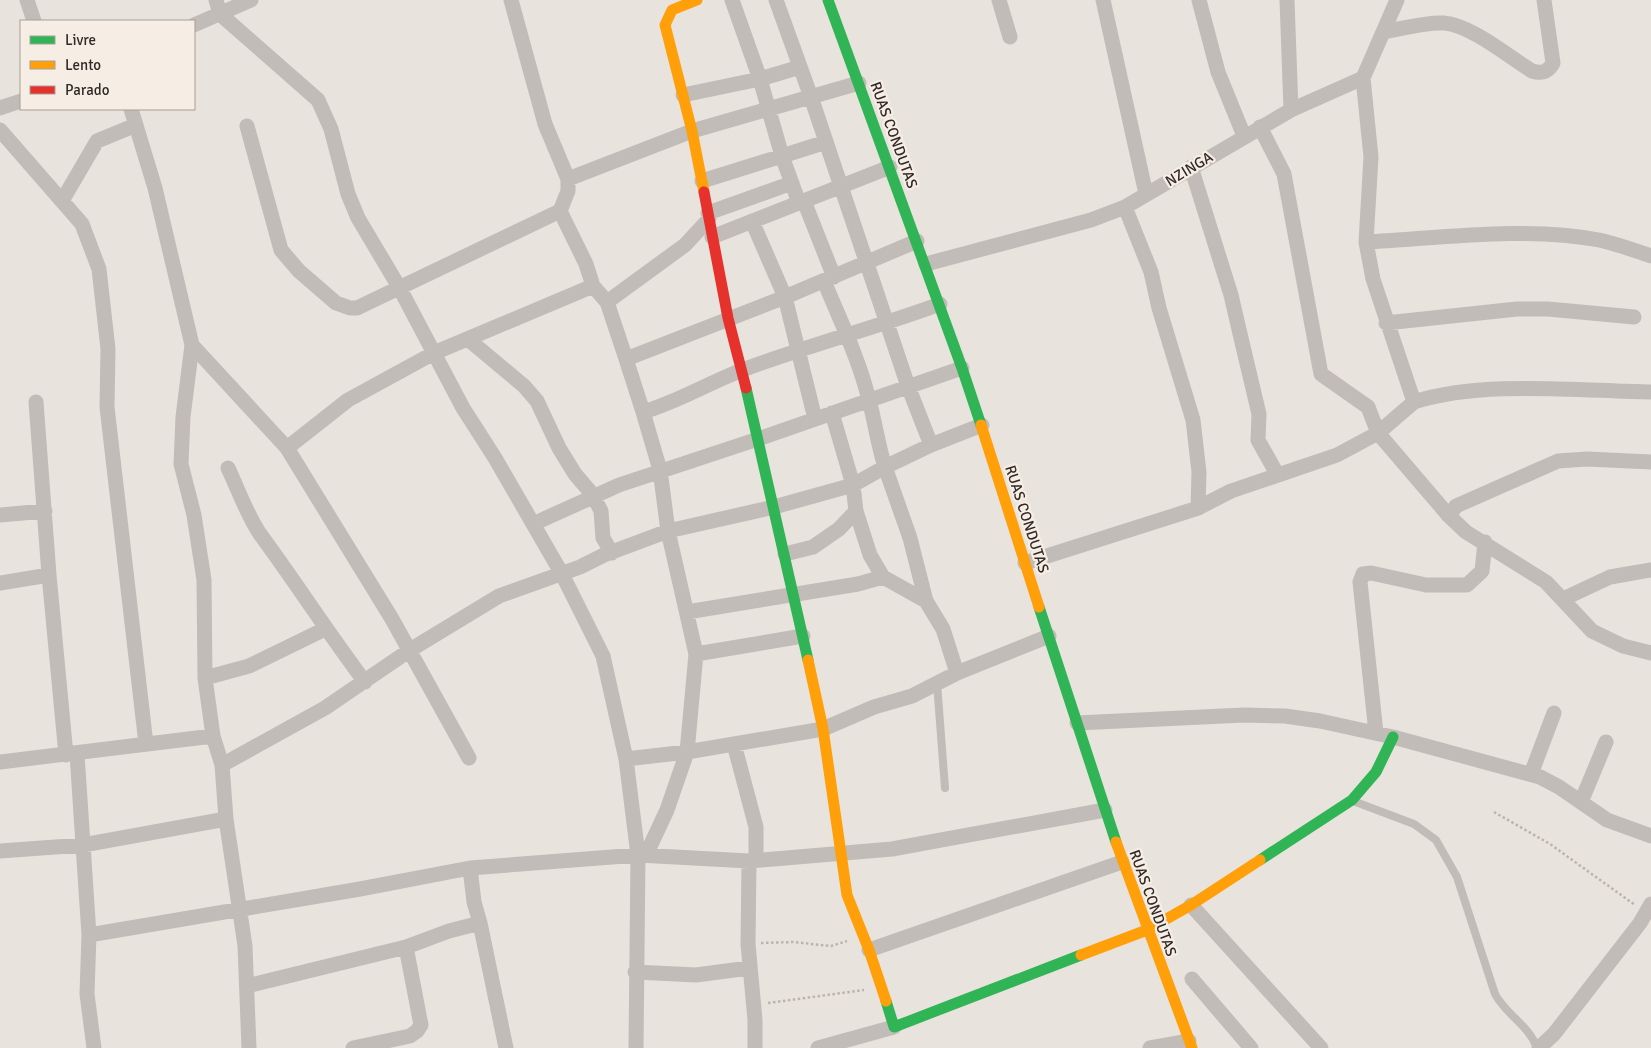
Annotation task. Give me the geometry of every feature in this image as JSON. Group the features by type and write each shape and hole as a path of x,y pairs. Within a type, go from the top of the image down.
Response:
{"street":[{"path":"26,0 34,20"},
{"path":"195,25 218,7 251,0"},
{"path":"247,126 276,238 288,260 336,304 357,308 560,211 568,191 568,179 545,124 512,0"},
{"path":"697,0 674,7 666,16 664,25 692,130 728,318 742,370 804,636 823,728 847,895 894,1027"},
{"path":"732,0 760,80 782,156 829,279 870,400 878,444 910,538 926,601 945,634 957,673"},
{"name":"RUAS CONDUTAS","path":"828,0 926,264 982,425 1024,563 1122,862 1190,1044"},
{"path":"999,0 1010,37"},
{"path":"1103,0 1146,194"},
{"path":"1199,0 1218,72 1244,136"},
{"path":"1287,0 1291,110"},
{"path":"1397,0 1363,78 1370,157 1366,242 1373,279 1386,323 1414,402"},
{"path":"1383,32 1438,24 1455,26 1482,39 1532,71 1540,74 1549,70 1553,63 1544,0"},
{"path":"780,1 800,67 866,263 908,386 931,445"},
{"path":"218,7 318,100 331,129 348,194 358,218 399,288 463,408 495,458 562,574 603,656 626,759 642,855 635,972 636,1048"},
{"path":"683,96 760,80 800,67"},
{"name":"NZINGA","path":"926,264 1091,220 1125,207 1291,110 1363,78"},
{"path":"568,179 692,130 859,83"},
{"path":"0,108 20,100"},
{"path":"131,110 155,188 192,345 183,417 181,464 194,515 204,580 205,678 213,736 222,765 226,819 245,946 249,1048"},
{"path":"62,201 97,141 136,125"},
{"path":"1260,127 1284,174 1321,374 1368,407 1378,432 1449,516 1466,532 1528,569 1563,599 1592,631 1623,646 1651,653"},
{"path":"0,130 82,224 99,269 108,349 107,407 146,744"},
{"path":"702,180 826,142"},
{"path":"712,237 890,167"},
{"path":"1191,167 1231,295 1259,414 1258,440 1277,474"},
{"path":"607,302 685,245 708,216 792,183"},
{"path":"1125,207 1151,272 1159,308 1193,420 1199,472 1198,508"},
{"path":"560,211 586,264 593,286 607,302 643,412 660,470 668,531 696,654 687,752 667,810 642,855"},
{"path":"752,222 785,297 815,419"},
{"path":"1366,242 1523,234 1554,235 1599,240 1651,256"},
{"path":"626,359 785,297 917,241"},
{"path":"287,448 348,400 434,353 469,340 593,286"},
{"path":"643,412 742,370 799,350 887,324 940,304"},
{"path":"1386,323 1517,309 1548,309 1634,317"},
{"path":"469,340 532,394 559,448 575,474 594,495 601,511 604,538 612,553"},
{"path":"192,345 287,448 410,650 468,758"},
{"path":"533,524 594,495 660,470 758,439 962,368"},
{"path":"1024,563 1198,508 1231,491 1337,455 1378,432 1414,402 1448,393 1500,389 1651,392"},
{"path":"36,402 49,575 84,845 89,935 87,994 94,1048"},
{"path":"832,413 853,484 856,511 870,555 883,577 926,601"},
{"path":"222,765 325,708 410,650 499,596 562,574 668,531 774,507 853,484 931,445 982,425"},
{"path":"1449,516 1456,506 1558,461 1587,459 1651,462"},
{"path":"228,468 260,534 274,551 325,629 365,682"},
{"path":"0,515 45,510"},
{"path":"785,554 813,547 839,529 856,511"},
{"path":"1376,733 1360,582 1364,574 1370,573 1426,585 1467,585 1482,571 1485,542"},
{"path":"1563,599 1610,577 1651,570"},
{"path":"0,583 49,575"},
{"path":"686,612 858,584 883,577"},
{"path":"205,678 249,666 325,629"},
{"path":"696,654 804,636"},
{"path":"626,759 687,752 823,728 874,707 912,696 957,673 1049,636"},
{"path":"1531,774 1554,713"},
{"path":"1077,723 1260,715 1320,721 1393,737 1531,774 1559,787 1607,820 1651,836"},
{"path":"0,762 71,755 213,736"},
{"path":"818,1048 894,1027 1147,930 1191,905 1352,800 1366,788 1379,771 1393,737"},
{"path":"1581,802 1606,742"},
{"path":"734,744 756,827 752,861 748,944 754,1006 754,1048"},
{"path":"89,935 360,890 470,868 642,855 752,861 927,844 1105,810"},
{"path":"0,851 84,845 226,819"},
{"path":"866,944 1122,862"},
{"path":"470,868 474,902 506,1048"},
{"path":"1191,905 1320,1048"},
{"path":"1538,1048 1554,1034 1647,917"},
{"path":"247,986 406,947 449,931 480,923"},
{"path":"353,1048 410,1036 421,1025 406,947"},
{"path":"635,972 696,975 749,968"},
{"path":"1192,979 1251,1048"},
{"path":"1150,1048 1190,1044"}],"lane":[{"path":"937,683 946,788"},
{"path":"1352,800 1414,824 1436,840 1457,877 1495,994 1502,1008 1533,1036 1538,1048"}],"path":[{"path":"1494,812 1550,844 1647,917"},
{"path":"748,944 793,942 830,946 866,944"},
{"path":"754,1006 790,999 831,996 880,986"}],"traffic: fast":[{"path":"828,0 981,425"},
{"path":"746,388 808,660"},
{"path":"1039,607 1116,842"},
{"path":"1260,860 1352,800 1376,772 1393,737"},
{"path":"886,1001 894,1027 1081,955"}],"traffic: slow":[{"path":"697,0 672,10 665,25 692,131 704,192"},
{"path":"981,425 1039,607"},
{"path":"808,660 823,729 847,895 869,950 886,1001"},
{"path":"1116,842 1192,1048"},
{"path":"1081,955 1147,930 1191,905 1260,860"}],"traffic: jam":[{"path":"704,192 728,318 746,388"}]}
